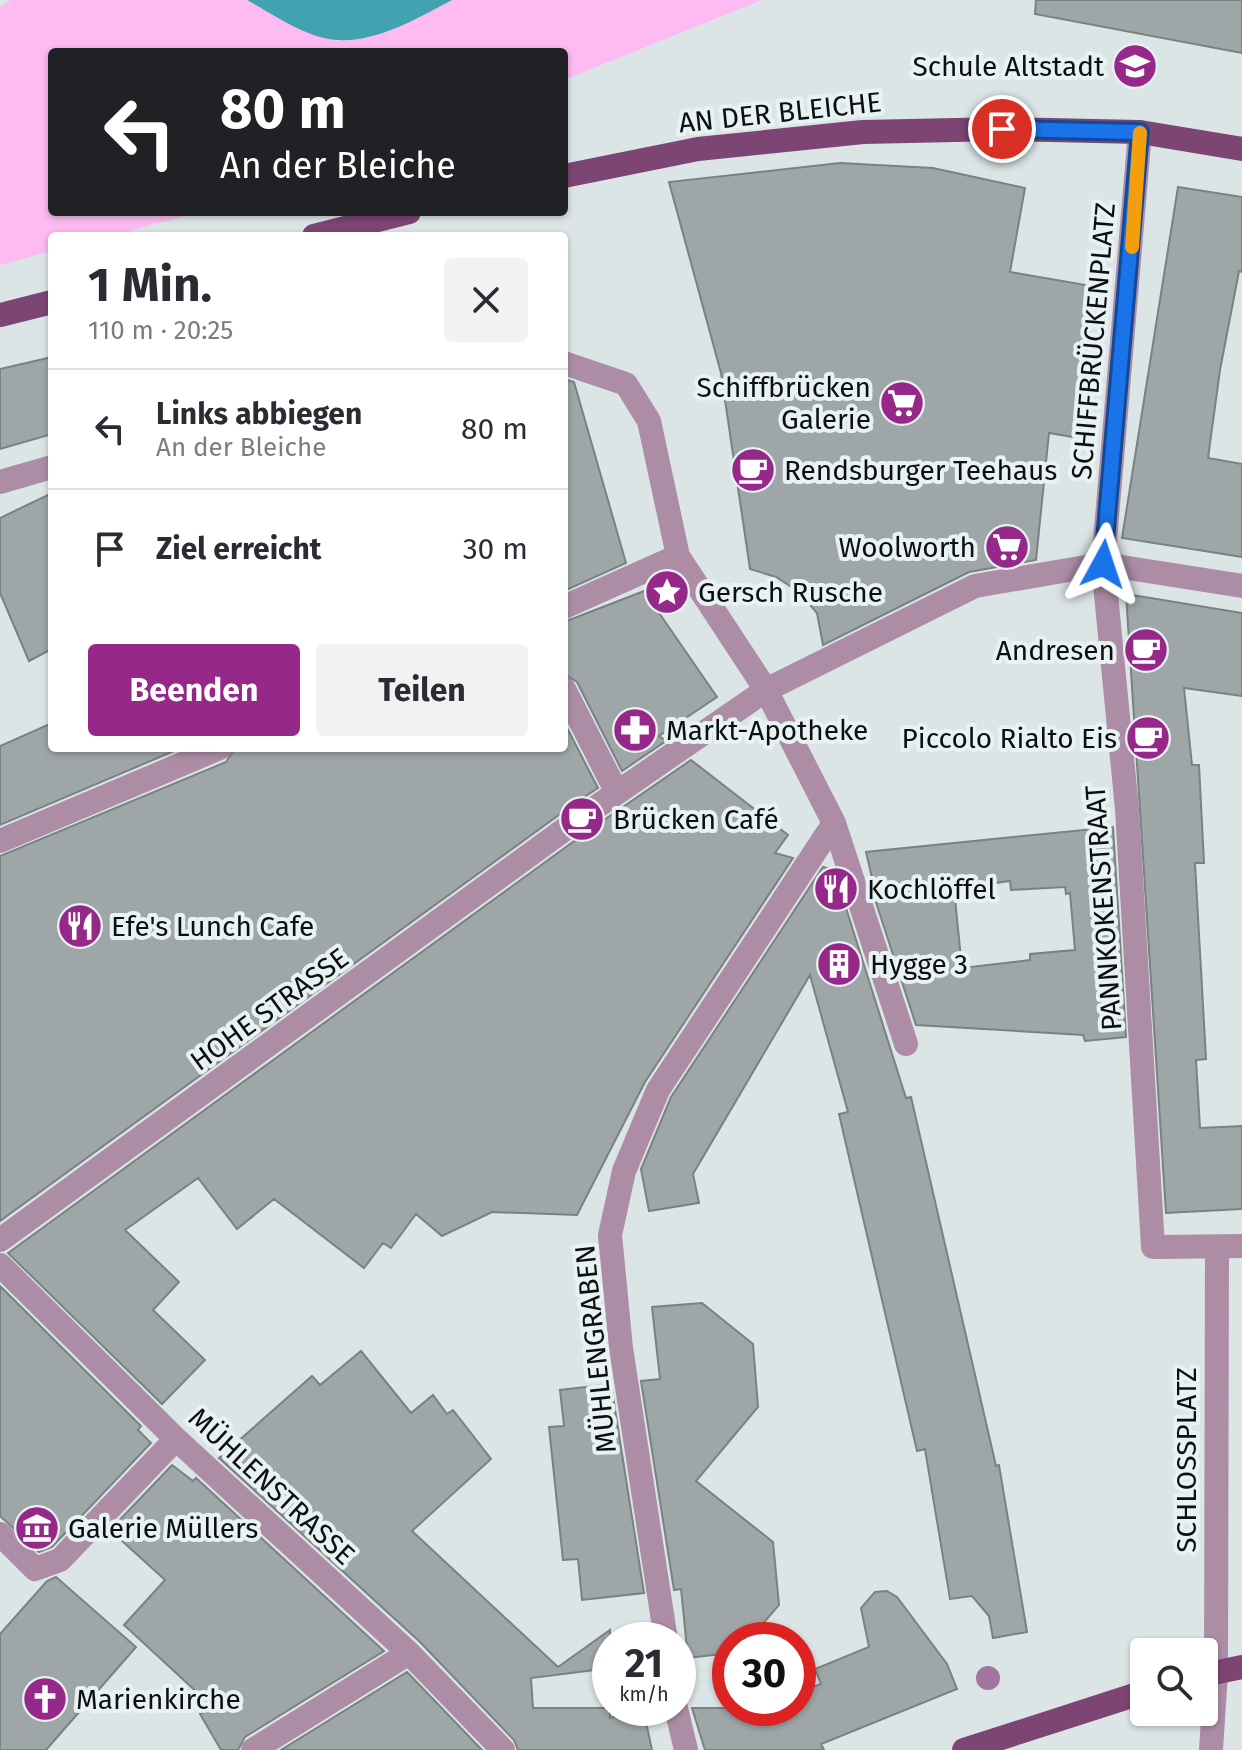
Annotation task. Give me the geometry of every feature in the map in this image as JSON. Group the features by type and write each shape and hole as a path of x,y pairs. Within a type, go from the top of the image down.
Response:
{"main road":[{"name":"AN DER BLEICHE","path":"568,175 698,149 863,132 1002,129 1140,132 1242,149"},
{"path":"330,232 393,216"},
{"path":"0,315 48,303"},
{"path":"1218,1672 1242,1667"},
{"path":"964,1750 1130,1697"}],"street":[{"name":"SCHIFFBRÜCKENPLATZ","path":"1103,564 1140,132"},
{"path":"568,364 626,384 649,421 678,556 766,690 834,823 906,1044"},
{"path":"0,482 48,468"},
{"path":"568,605 678,556"},
{"path":"766,690 975,586 1103,564 1242,586"},
{"name":"PANNKOKENSTRAAT","path":"1103,564 1127,809 1156,1247 1242,1246"},
{"name":"HOHE STRASSE","path":"0,1240 616,791 766,690"},
{"path":"568,697 616,791"},
{"path":"0,841 211,752"},
{"name":"MÜHLENGRABEN","path":"663,1622 621,1348 610,1235 624,1171 658,1090 834,823"},
{"name":"SCHLOSSPLATZ","path":"1211,1638 1217,1247"},
{"name":"MÜHLENSTRASSE","path":"0,1265 176,1439 409,1653 503,1750"},
{"path":"0,1534 35,1569 60,1560 176,1439"},
{"path":"253,1750 409,1653"},
{"path":"680,1726 686,1750"},
{"name":"SCHLOSSPLATZ","path":"1211,1726 1211,1750"}],"shaded area":[{"path":"11,0 247,0 306,31 335,41 368,38 452,0 762,0 568,78 568,48 48,48 48,216 186,216 125,232 48,232 48,252 0,265 0,7"}],"water":[{"path":"247,0 452,0 382,33 367,38 337,40 302,30"}],"building":[{"name":"Schule Altstadt","path":"1036,0 1242,0 1242,53 1035,14"},
{"name":"Schiffbrücken Galerie","path":"840,163 933,168 1025,188 1010,272 1097,287 1073,437 1049,433 1036,560 969,572 823,645 817,613 799,592 776,577 750,569 721,373 669,182"},
{"path":"1178,187 1242,197 1242,272 1239,271 1220,370 1208,458 1242,464 1242,557 1122,538"},
{"path":"48,358 48,435 0,449 0,369"},
{"path":"568,380 574,382 626,563 568,589"},
{"path":"48,495 48,651 29,661 0,593 0,518"},
{"path":"644,591 717,697 659,736 666,741 622,771 577,682 568,676 568,620"},
{"path":"1126,594 1242,613 1242,696 1184,688 1192,765 1199,765 1204,863 1195,863 1206,1059 1196,1060 1200,1128 1242,1126 1242,1209 1166,1213"},
{"path":"48,725 48,752 172,752 0,825 0,746"},
{"path":"568,730 598,788 583,798 577,810 563,812 0,1221 0,856 226,762 232,752 568,752"},
{"path":"691,760 788,835 775,853 793,858 645,1082 577,1215 492,1212 442,1236 416,1214 391,1248 383,1243 364,1268 274,1199 237,1229 198,1178 125,1230 179,1282 153,1310 205,1360 162,1404 8,1253 581,836 587,824 601,822"},
{"path":"1113,827 1126,1037 1085,1041 1083,1035 916,1025 869,881 873,882 866,852","holes":["1010,881 1011,890 1065,887 1066,894 1070,893 1075,950 1030,954 1030,960 962,968 954,889"]},
{"path":"823,867 834,870 906,1098 911,1097 996,1466 999,1465 1027,1632 993,1638 989,1616 972,1596 950,1599 925,1449 917,1451 839,1114 848,1112 810,975 693,1174 699,1203 649,1211 641,1169 671,1097"},
{"path":"0,1286 141,1426 138,1430 151,1443 52,1547 39,1552 0,1516"},
{"path":"702,1303 753,1344 758,1407 696,1481 773,1542 779,1605 764,1622 712,1622 712,1655 696,1657 696,1622 684,1622 681,1589 674,1590 641,1381 660,1379 652,1307"},
{"path":"361,1351 411,1413 433,1395 447,1414 453,1410 491,1459 412,1531 558,1667 592,1643 592,1670 531,1678 533,1708 592,1708 592,1726 647,1726 652,1750 518,1750 514,1740 420,1642 219,1458 312,1376 320,1385"},
{"path":"611,1384 644,1593 582,1600 578,1559 563,1560 549,1427 564,1426 560,1390"},
{"path":"172,1465 193,1481 196,1478 384,1651 245,1737 238,1750 221,1750 200,1714 214,1708 124,1625 165,1580 110,1530"},
{"name":"Marienkirche","path":"56,1577 136,1647 46,1750 0,1750 0,1634 47,1581"},
{"path":"887,1591 897,1597 947,1664 957,1689 821,1744 824,1750 705,1750 696,1721 696,1708 712,1708 712,1726 816,1726 816,1686 821,1684 816,1669 869,1647 861,1608 875,1592"},
{"path":"407,1672 482,1750 281,1750"}],"slow traffic":[{"path":"1132,247 1140,133"}],"place":[{"name":"Schule Altstadt","path":"1135,66"},
{"name":"Schiffbrücken Galerie","path":"902,403"},
{"name":"Rendsburger Teehaus","path":"753,470"},
{"name":"Woolworth","path":"1007,547"},
{"name":"Gersch Rusche","path":"667,592"},
{"name":"Andresen","path":"1146,650"},
{"name":"Markt-Apotheke","path":"635,730"},
{"name":"Piccolo Rialto Eis","path":"1148,738"},
{"name":"Brücken Café","path":"582,819"},
{"name":"Kochlöffel","path":"836,889"},
{"name":"Efe's Lunch Cafe","path":"80,926"},
{"name":"Hygge 3","path":"839,964"},
{"name":"Galerie Müllers","path":"37,1528"},
{"name":"Marienkirche","path":"45,1699"}],"route":[{"path":"1002,129 1140,132 1103,564"}]}
